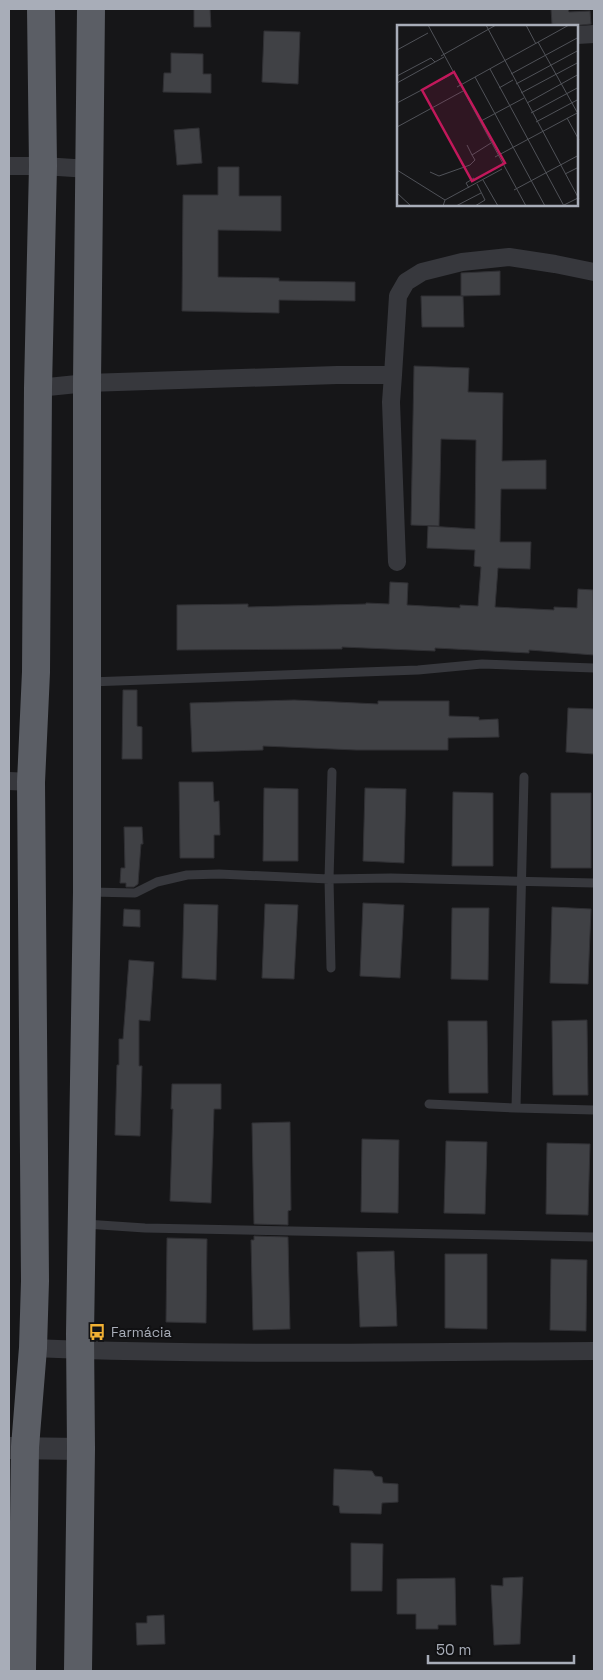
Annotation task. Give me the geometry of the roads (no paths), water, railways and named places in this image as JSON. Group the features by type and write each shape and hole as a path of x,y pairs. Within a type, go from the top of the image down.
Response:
{"highway":[{"path":"22,1671 17,1448 33,1348 35,1271 20,782 36,672 42,166 41,9"},
{"path":"78,1671 81,1449 80,1350 87,892 87,384 91,9"}],"street":[{"path":"578,35 594,34"},
{"path":"9,166 89,169"},
{"path":"397,562 391,402 398,296 406,282 422,272 462,262 509,257 594,272"},
{"path":"38,388 87,384 337,375 393,375"},
{"path":"33,1348 323,1352 594,1352"},
{"path":"17,1448 81,1449"}],"lane":[{"path":"86,682 418,670 482,664 594,668"},
{"path":"331,968 329,879 332,772"},
{"path":"516,1108 524,777"},
{"path":"87,892 135,893 158,882 187,875 219,874 329,879 391,878 594,883"},
{"path":"429,1104 594,1110"},
{"path":"82,1224 145,1228 594,1237"}],"place":[{"name":"Farmácia","path":"97,1332"}]}
